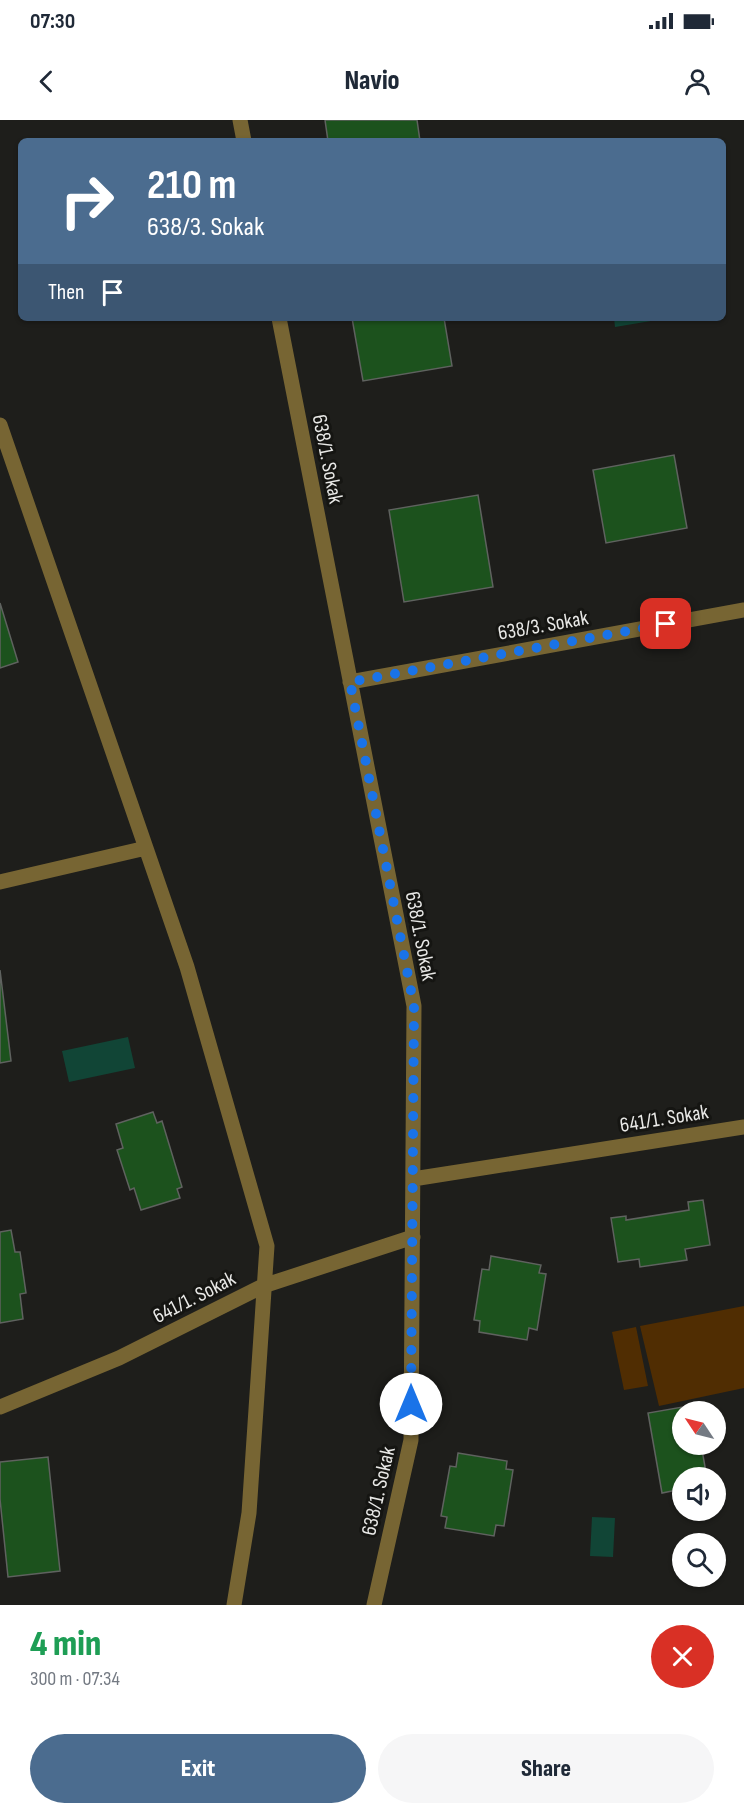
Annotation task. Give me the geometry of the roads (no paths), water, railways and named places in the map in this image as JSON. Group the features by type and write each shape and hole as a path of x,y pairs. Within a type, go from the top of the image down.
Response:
{"street":[{"path":"240,120 243,138"},
{"name":"638/1. Sokak","path":"280,321 414,1006 411,1440 374,1605"},
{"path":"0,425 187,967 267,1246 249,1513 234,1605"},
{"name":"638/3. Sokak","path":"350,682 744,610"},
{"path":"0,882 146,849"},
{"name":"641/1. Sokak","path":"413,1179 744,1126"},
{"name":"641/1. Sokak","path":"0,1407 119,1358 263,1286 413,1237"}]}
